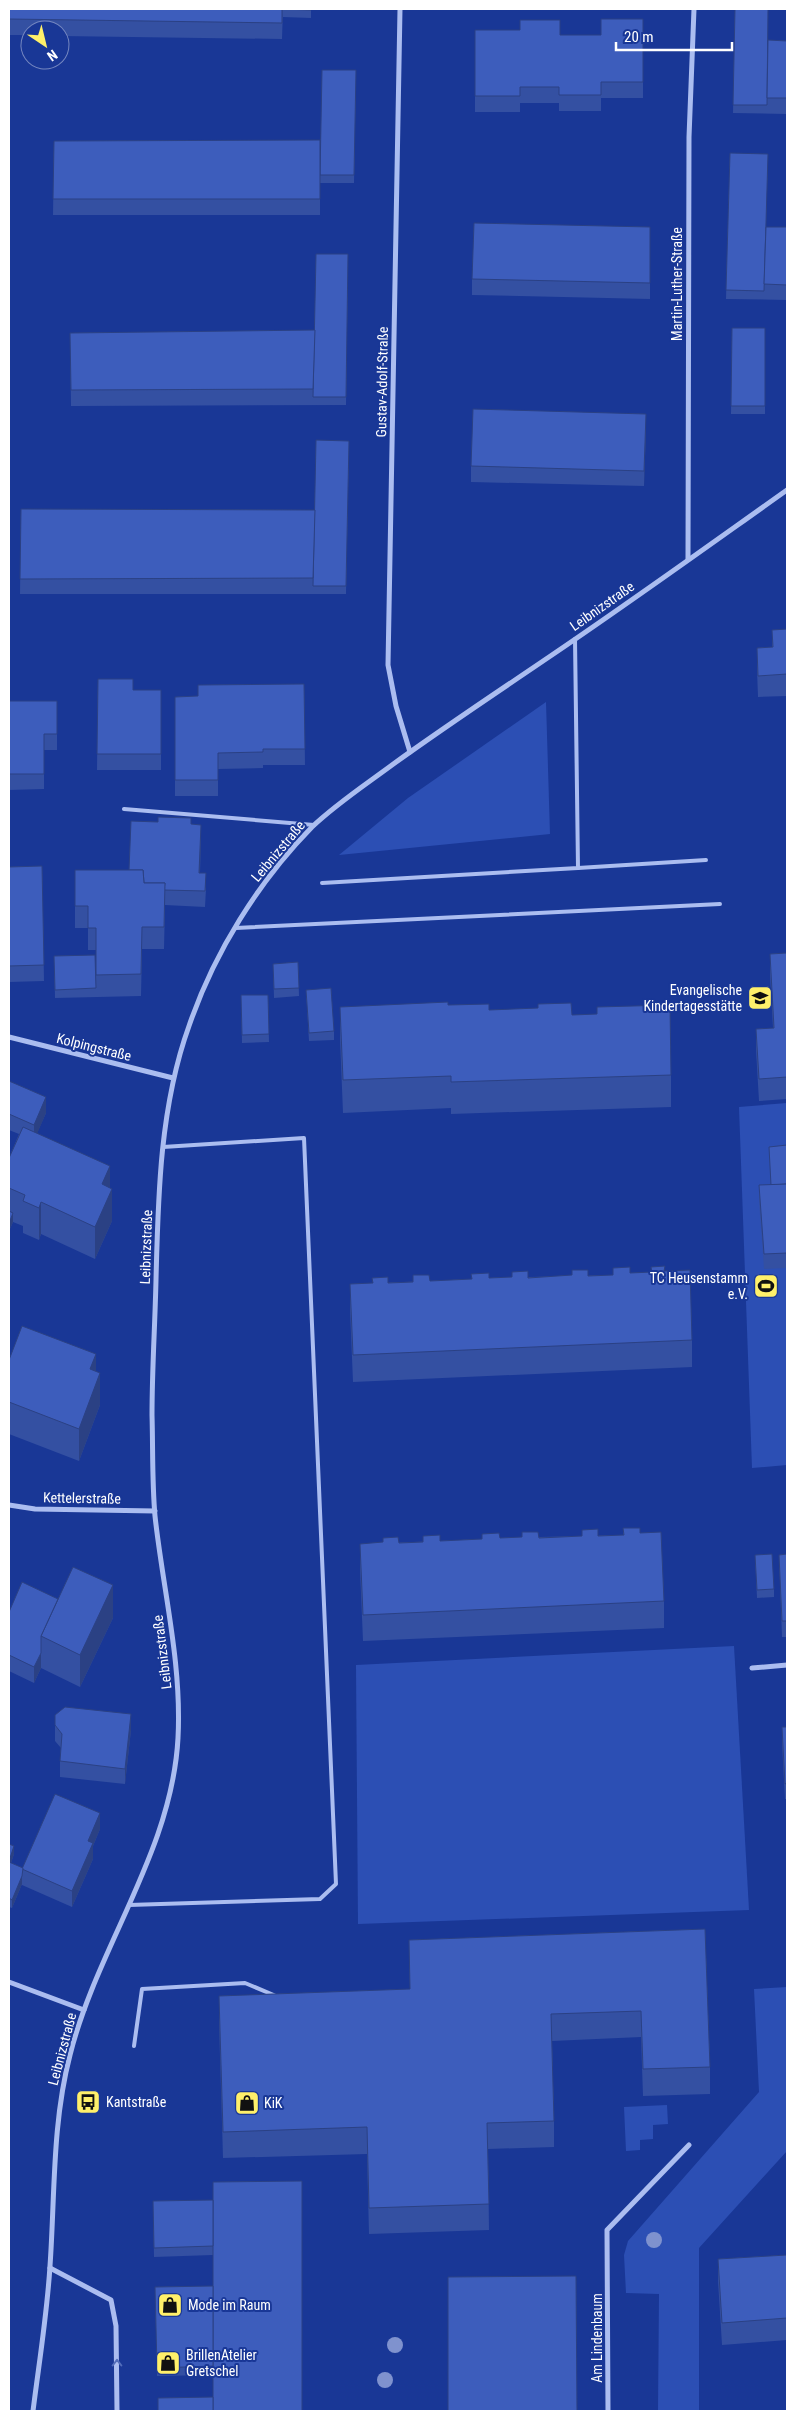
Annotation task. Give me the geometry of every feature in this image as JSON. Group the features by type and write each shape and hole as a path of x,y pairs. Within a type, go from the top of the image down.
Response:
{"street":[{"name":"Gustav-Adolf-Straße","path":"400,9 388,665 396,706 410,752"},
{"name":"Martin-Luther-Straße","path":"688,560 689,146 694,9"},
{"name":"Leibnizstraße","path":"33,2411 50,2268 56,2135 70,2052 84,2010 130,1904 166,1809 175,1776 178,1738 176,1669 155,1511 153,1375 157,1222 163,1148 173,1078 188,1026 212,971 258,892 314,825 344,799 410,752 787,490"},
{"name":"Kolpingstraße","path":"9,1037 173,1078"},
{"name":"Kettelerstraße","path":"9,1505 35,1509 155,1511"},
{"path":"752,1668 787,1665"},
{"path":"9,1982 84,2010"},
{"name":"Am Lindenbaum","path":"608,2411 607,2230 689,2145"},
{"path":"50,2268 110,2300 116,2326 117,2411"}],"lane":[{"path":"575,639 578,868"},
{"path":"124,809 314,825"},
{"path":"322,883 706,860"},
{"path":"236,928 720,904"},
{"path":"130,1904 320,1899 336,1884 304,1138 163,1148"},
{"path":"134,2046 142,1989 245,1983 279,1998"}],"shaded area":[{"path":"546,702 550,834 339,855 408,798"},
{"name":"TC Heusenstamm e.V.","path":"787,1103 787,1465 752,1468 739,1107"},
{"path":"734,1646 749,1910 358,1924 356,1665"},
{"path":"787,1987 787,2151 699,2248 699,2411 658,2411 659,2294 626,2293 624,2255 628,2241 759,2092 754,1989"},
{"path":"667,2105 668,2124 653,2125 653,2139 640,2140 640,2150 626,2151 624,2107"}],"building":[{"path":"9,9 282,9 282,23 9,19"},
{"path":"735,9 768,9 767,105 733,105"},
{"path":"601,19 643,19 643,82 601,82 601,95 559,95 559,87 520,87 520,96 475,96 475,30 520,30 520,20 560,20 560,35 601,35"},
{"path":"768,40 787,41 787,98 767,98"},
{"path":"322,70 356,70 354,175 320,175"},
{"path":"320,140 320,199 53,199 54,141"},
{"path":"730,153 768,154 764,291 726,290"},
{"path":"474,223 650,227 650,283 472,279"},
{"path":"766,227 787,227 787,285 764,284"},
{"path":"316,254 348,254 346,397 313,397"},
{"path":"732,328 765,328 765,406 731,406"},
{"path":"315,330 313,389 71,390 70,333"},
{"path":"473,409 646,414 644,471 471,466"},
{"path":"316,440 349,441 346,586 313,586"},
{"path":"21,509 315,510 313,578 20,579"},
{"path":"787,629 787,674 758,676 757,648 773,647 772,630"},
{"path":"98,679 133,679 133,690 161,690 161,754 97,754"},
{"path":"304,684 305,749 263,749 263,752 218,753 218,780 175,780 175,697 198,696 198,685"},
{"path":"9,701 57,701 57,734 44,734 44,774 9,774"},
{"path":"158,817 191,818 191,824 201,825 199,873 206,873 205,891 164,890 165,883 144,883 143,870 129,870 131,821 158,822"},
{"path":"42,866 44,965 9,966 9,867"},
{"path":"75,870 143,870 144,883 165,883 164,927 142,927 141,974 96,975 96,928 88,928 88,906 75,906"},
{"path":"787,953 787,1077 759,1079 756,1029 774,1028 770,954"},
{"path":"95,955 96,988 55,990 54,956"},
{"path":"298,962 299,988 274,989 273,964"},
{"path":"331,988 334,1031 309,1033 306,990"},
{"path":"241,995 268,995 269,1034 242,1035"},
{"path":"448,1002 448,1005 489,1004 489,1010 538,1008 538,1004 571,1003 572,1015 597,1014 597,1007 670,1005 671,1075 451,1082 451,1076 343,1080 340,1007"},
{"path":"9,1081 46,1097 34,1125 9,1114"},
{"path":"23,1127 110,1166 102,1184 112,1189 95,1227 41,1202 39,1208 23,1201 25,1195 9,1188 9,1158"},
{"path":"787,1145 787,1184 771,1185 769,1147"},
{"path":"787,1184 787,1253 764,1254 759,1185"},
{"path":"9,1211 13,1213 9,1223"},
{"path":"665,1266 664,1271 690,1270 692,1340 353,1355 350,1284 373,1283 372,1278 388,1277 388,1283 413,1282 413,1275 429,1275 430,1281 472,1279 471,1274 489,1273 489,1278 512,1277 512,1272 528,1271 528,1278 572,1275 572,1270 588,1270 588,1276 613,1275 613,1268 630,1267 630,1273 652,1272 651,1267"},
{"path":"22,1326 96,1354 90,1369 100,1373 79,1429 9,1402 9,1360"},
{"path":"623,1528 640,1528 640,1533 661,1532 664,1601 363,1615 360,1544 383,1542 383,1538 398,1537 399,1543 423,1542 423,1536 440,1535 440,1541 482,1539 482,1534 499,1533 500,1538 522,1537 522,1532 538,1532 539,1538 582,1536 582,1530 598,1529 598,1536 624,1535"},
{"path":"772,1554 774,1589 757,1590 755,1555"},
{"path":"787,1554 787,1621 782,1621 779,1555"},
{"path":"73,1567 113,1585 80,1655 41,1636"},
{"path":"22,1582 58,1599 41,1636 41,1653 34,1667 9,1655 9,1612"},
{"path":"65,1707 131,1714 125,1769 60,1761 62,1734 55,1725 55,1715"},
{"path":"782,1727 787,1727 787,1783 785,1784"},
{"path":"55,1794 100,1813 88,1841 93,1843 72,1891 22,1869"},
{"path":"9,1844 14,1846 9,1861"},
{"path":"9,1862 23,1868 22,1876 12,1900 9,1898"},
{"path":"705,1929 710,2067 643,2069 641,2011 551,2014 554,2121 487,2123 489,2204 369,2208 367,2127 223,2132 219,1996 410,1989 409,1940"},
{"path":"302,2181 302,2411 213,2411 213,2182"},
{"path":"213,2200 213,2246 154,2248 153,2201"},
{"path":"787,2255 787,2318 722,2323 718,2259"},
{"path":"576,2276 577,2411 448,2411 448,2277"},
{"path":"213,2286 213,2366 157,2368 155,2287"},
{"path":"213,2397 213,2411 158,2411 158,2398"}],"place":[{"name":"Evangelische Kindertagesstätte","path":"760,998"},
{"name":"TC Heusenstamm e.V.","path":"766,1286"},
{"name":"Kantstraße","path":"88,2102"},
{"name":"KiK","path":"247,2103"},
{"name":"Mode im Raum","path":"170,2305"},
{"name":"BrillenAtelier Gretschel","path":"168,2363"}]}
